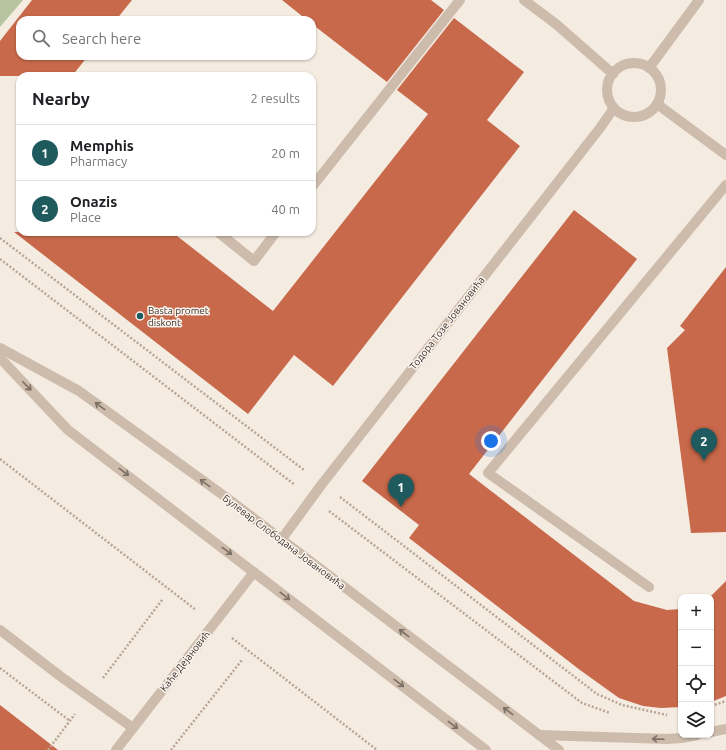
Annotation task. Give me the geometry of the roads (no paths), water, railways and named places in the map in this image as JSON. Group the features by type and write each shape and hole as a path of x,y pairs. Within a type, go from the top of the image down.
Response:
{"street":[{"path":"316,182 460,0"},
{"path":"524,0 556,24 613,74"},
{"path":"649,68 699,0"},
{"path":"630,64 640,64 649,68 656,75 660,84 660,94 657,104 650,111 641,116 631,117 622,114 614,108 609,100 607,91 608,82 620,67 630,64"},
{"path":"657,104 726,155"},
{"name":"Тодора Тозе Јовановића","path":"281,540 322,484 600,128 614,108"},
{"path":"649,587 488,473 726,185"},
{"path":"223,236 254,261 273,236"},
{"name":"Булевар Слободана Јовановића","path":"0,348 79,391 281,540 559,750"},
{"path":"0,358 68,430 486,750"},
{"name":"Каће Дејановић","path":"116,750 254,572"},
{"path":"0,630 60,676 133,728"},
{"path":"714,731 726,729"},
{"path":"539,735 667,739 682,738"}],"place":[{"name":"Basta promet diskont","path":"140,316"},
{"name":"Onazis","path":"704,461"},
{"name":"Memphis","path":"401,507"}]}
